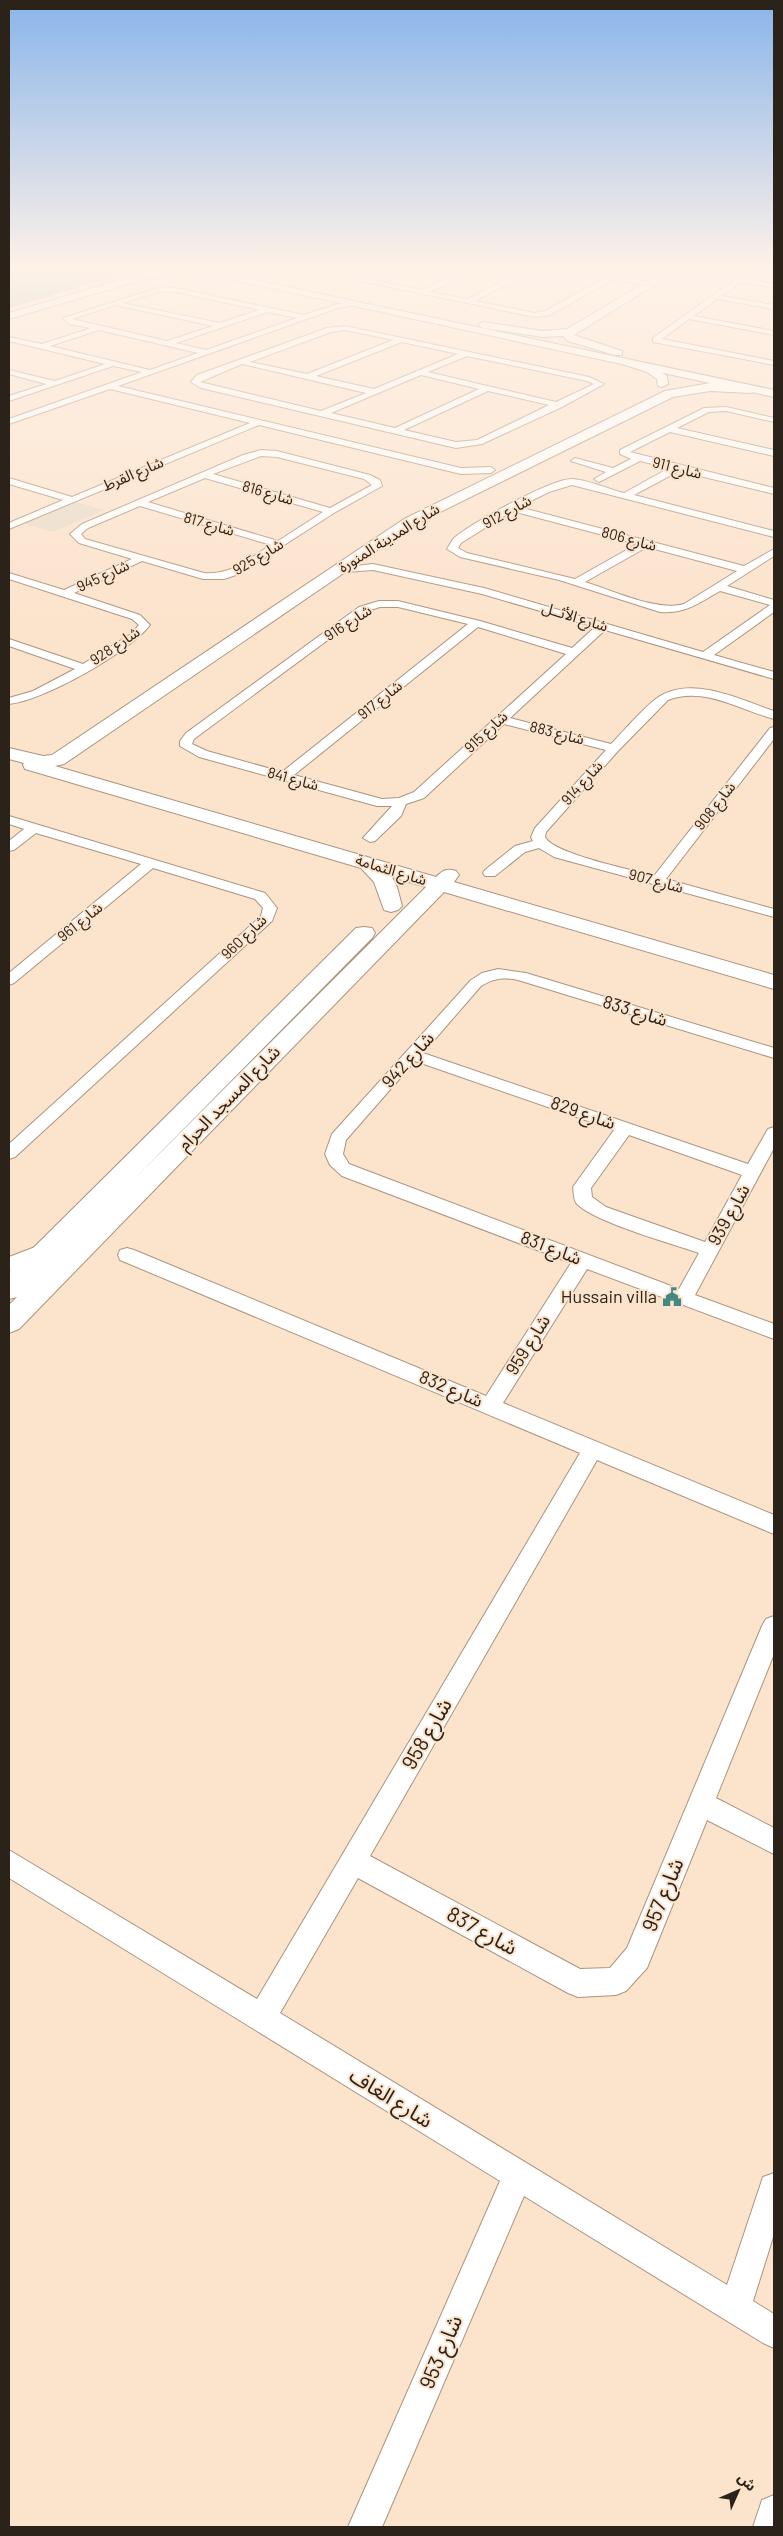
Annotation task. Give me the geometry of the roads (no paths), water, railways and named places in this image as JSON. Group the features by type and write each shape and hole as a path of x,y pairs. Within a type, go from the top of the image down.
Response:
{"street":[{"path":"9,399 36,389"},
{"path":"9,422 99,389"},
{"path":"122,389 399,457 464,477"},
{"path":"215,389 394,432 423,445 456,445 479,442 590,389"},
{"path":"362,389 374,392"},
{"path":"320,415 381,389"},
{"path":"394,432 485,389"},
{"path":"494,389 559,405"},
{"name":"شارع المدينة المنورة","path":"76,741 396,519 464,477 491,470 651,389"},
{"name":"شارع المدينة المنورة","path":"41,760 76,741 432,509 657,399 689,389"},
{"path":"754,389 774,394"},
{"path":"206,410 243,396"},
{"name":"شارع 911","path":"774,420 716,409 702,412 623,452 638,459 774,491"},
{"name":"شارع القرط","path":"9,526 257,422"},
{"path":"668,429 774,453"},
{"path":"308,461 346,444"},
{"path":"399,457 423,445"},
{"name":"شارع 925","path":"261,453 308,461 366,477 377,482 372,489 331,511 235,572 220,577 202,576 82,541 75,534 85,526 246,457 261,453"},
{"path":"599,479 638,459"},
{"path":"575,461 614,471"},
{"path":"627,495 677,468"},
{"name":"شارع 816","path":"206,475 331,511"},
{"path":"127,477 173,489"},
{"path":"9,481 73,500"},
{"name":"شارع 912","path":"774,534 579,483 564,482 512,508 457,541 452,549 508,570 577,582 667,610 688,606 774,552"},
{"path":"9,494 27,486"},
{"name":"شارع 817","path":"140,503 279,544"},
{"name":"شارع 806","path":"512,508 746,570"},
{"path":"577,582 647,543"},
{"path":"362,553 373,567"},
{"name":"شارع 945","path":"64,594 141,558"},
{"name":"شارع الأثــل","path":"336,571 373,567 487,588 774,676"},
{"name":"شارع 928","path":"9,576 136,617 145,625 136,636 36,696 9,700"},
{"path":"718,587 774,602"},
{"name":"شارع 916","path":"186,746 186,741 190,736 370,606 388,603 398,604 476,623 572,652"},
{"path":"706,655 774,607"},
{"name":"شارع 917","path":"285,776 476,623"},
{"name":"شارع 915","path":"370,838 396,813 401,802 419,795 572,652 604,625"},
{"path":"9,642 82,668"},
{"name":"شارع 914","path":"541,843 538,837 540,831 614,748 664,698 682,691 705,693 774,715"},
{"name":"شارع 883","path":"500,719 614,748"},
{"name":"شارع 908","path":"657,882 774,731"},
{"path":"10,751 76,741 82,757 93,770"},
{"name":"شارع 841","path":"186,746 203,754 382,803 401,802"},
{"name":"شارع الثمامة","path":"10,751 368,863 438,878"},
{"name":"شارع الثمامة","path":"41,760 93,770 438,878 490,899 774,982"},
{"name":"شارع 960","path":"9,820 260,896 269,903 271,910 267,918 9,1153"},
{"path":"9,847 34,828"},
{"path":"490,873 520,849 541,843"},
{"name":"شارع 907","path":"541,843 559,854 774,913"},
{"name":"شارع 961","path":"9,980 16,966 151,863"},
{"path":"368,863 377,870 390,887 401,909 436,902 490,899"},
{"path":"438,878 601,926 640,931 774,970"},
{"name":"شارع المسجد الحرام","path":"9,1289 48,1249 401,909 438,878"},
{"name":"شارع المسجد الحرام","path":"9,1322 401,909"},
{"name":"شارع 833","path":"496,973 521,976 774,1053"},
{"name":"شارع 942","path":"333,1156 333,1149 338,1138 476,983 484,977 496,973"},
{"name":"شارع 829","path":"413,1055 753,1172"},
{"path":"625,1128 582,1187 583,1200 600,1211 709,1250"},
{"name":"شارع 939","path":"684,1298 774,1133"},
{"name":"شارع 831","path":"333,1156 338,1165 348,1172 774,1332"},
{"path":"9,1264 48,1249"},
{"name":"شارع 832","path":"127,1255 774,1526"},
{"name":"شارع 959","path":"490,1406 583,1260"},
{"name":"شارع 958","path":"262,2018 593,1449"},
{"name":"شارع 957","path":"616,1981 638,1958 774,1626"},
{"path":"700,1803 774,1841"},
{"name":"شارع 837","path":"353,1861 578,1983 616,1981"},
{"name":"شارع الغاف","path":"9,1863 774,2332"},
{"name":"شارع 953","path":"365,2527 517,2176"},
{"path":"736,2308 774,2188"},
{"path":"770,2527 774,2512"}],"place":[{"name":"Hussain villa","path":"672,1297"}]}
